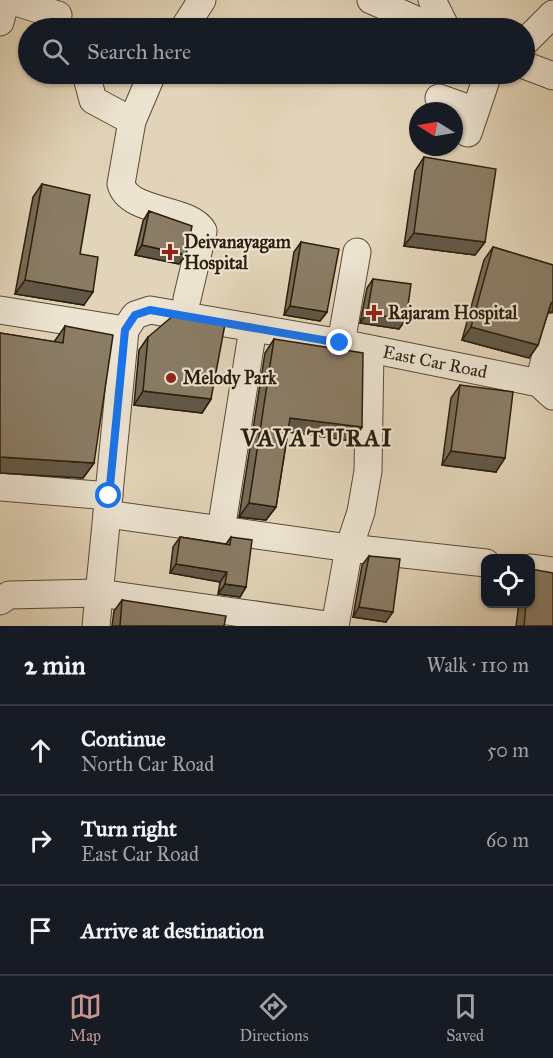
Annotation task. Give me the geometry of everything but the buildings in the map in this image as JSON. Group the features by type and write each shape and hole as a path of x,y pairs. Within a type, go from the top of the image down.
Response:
{"street":[{"path":"0,22 8,0 62,14"},
{"path":"190,18 202,0"},
{"path":"371,0 412,18"},
{"path":"432,0 441,18"},
{"path":"535,33 553,14"},
{"path":"535,69 553,76"},
{"path":"89,84 93,100 132,122"},
{"path":"148,84 132,122 121,184 123,191 136,201 195,223 202,231 186,299"},
{"path":"439,98 471,122 484,84"},
{"path":"340,343 357,252"},
{"name":"East Car Road","path":"0,310 130,322 150,310 340,343 546,390"},
{"path":"96,626 130,322"},
{"path":"546,390 553,327"},
{"path":"221,530 253,328"},
{"path":"0,601 9,595 99,593 335,626 349,548 361,512 368,471 370,350"},
{"path":"0,487 108,505 221,530 349,548 481,562"},
{"path":"535,569 553,571"}],"place":[{"name":"Deivanayagam Hospital","path":"170,252"},
{"name":"Rajaram Hospital","path":"374,313"},
{"name":"Melody Park","path":"171,378"}],"district":[{"name":"VAVATURAI","path":"317,438"}],"route":[{"path":"109,496 125,330 135,315 150,310 340,343"}]}
